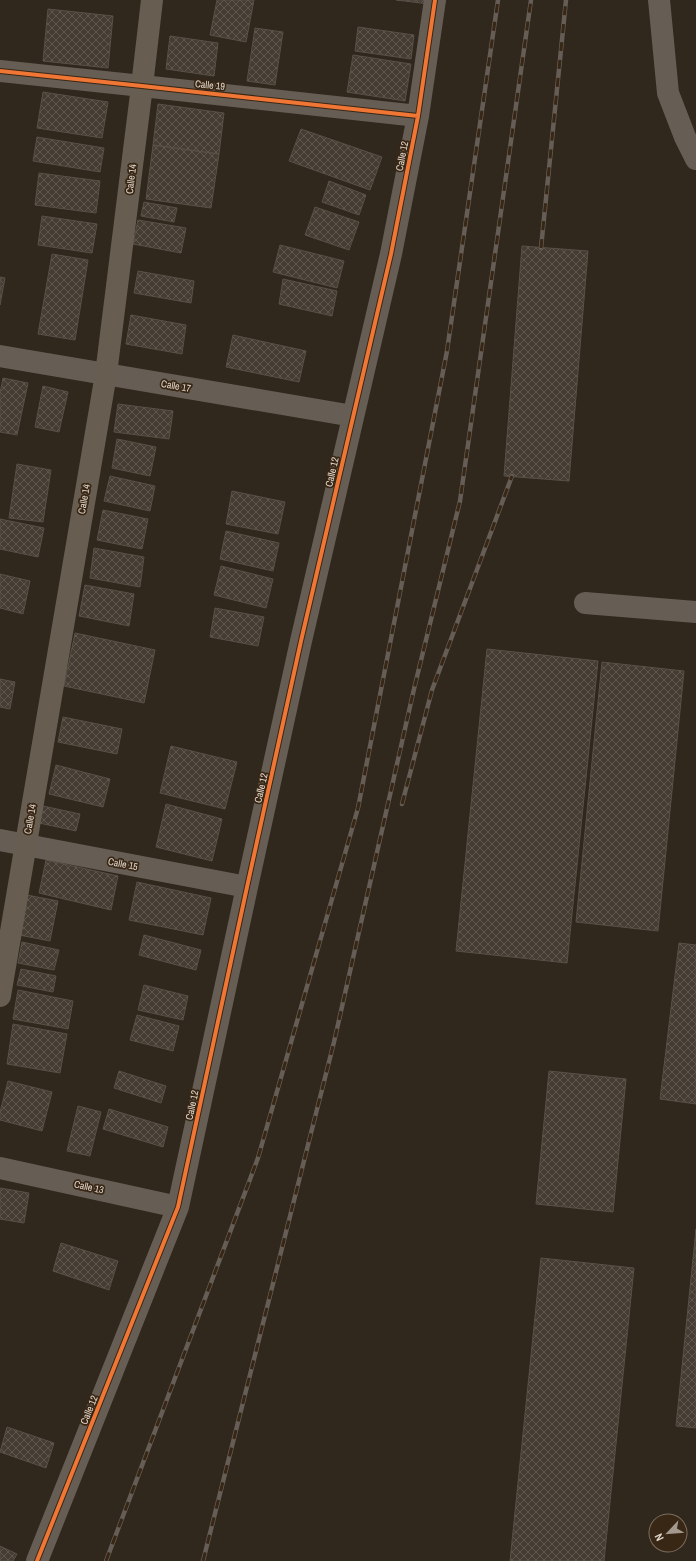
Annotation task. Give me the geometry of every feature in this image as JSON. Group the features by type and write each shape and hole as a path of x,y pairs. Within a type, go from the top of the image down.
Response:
{"main road":[{"name":"Calle 14","path":"0,996 106,374 152,0"}],"street":[{"name":"Calle 12","path":"37,1561 178,1207 247,887 390,254 418,116 435,0"},
{"path":"659,0 668,93 691,137 696,159"},
{"name":"Calle 19","path":"0,71 418,116"},
{"name":"Calle 17","path":"0,356 353,416"},
{"path":"585,603 696,612"},
{"name":"Calle 15","path":"0,840 247,887"},
{"name":"Calle 13","path":"0,1168 178,1207"}],"building":[{"path":"217,0 254,0 246,42 210,35"},
{"path":"396,0 429,0 429,4"},
{"path":"48,9 113,16 108,68 43,61"},
{"path":"358,27 414,35 411,59 355,51"},
{"path":"255,28 283,32 275,85 247,81"},
{"path":"170,36 218,43 214,76 166,69"},
{"path":"353,55 411,64 405,101 347,92"},
{"path":"43,92 108,102 102,138 37,128"},
{"path":"158,104 224,113 219,154 153,145"},
{"path":"301,129 382,157 370,190 289,161"},
{"path":"37,137 104,148 100,172 33,161"},
{"path":"153,145 219,154 211,208 146,199"},
{"path":"39,173 100,181 96,213 35,205"},
{"path":"329,181 366,195 359,215 322,202"},
{"path":"144,202 177,208 174,222 141,216"},
{"path":"315,207 359,222 349,250 305,235"},
{"path":"42,216 97,224 92,253 38,245"},
{"path":"138,220 186,228 181,253 133,244"},
{"path":"280,245 344,261 337,288 273,272"},
{"path":"522,246 588,251 569,481 504,476"},
{"path":"52,254 88,260 75,340 38,334"},
{"path":"138,271 194,281 191,303 134,293"},
{"path":"0,277 5,278 0,305"},
{"path":"283,279 337,291 332,316 279,304"},
{"path":"131,315 186,325 182,354 126,344"},
{"path":"233,335 306,351 299,382 226,367"},
{"path":"3,378 28,383 17,435 0,432 0,393"},
{"path":"43,386 68,392 59,432 35,427"},
{"path":"118,404 173,411 169,439 114,432"},
{"path":"117,439 156,447 150,476 112,468"},
{"path":"17,464 51,470 43,522 9,518"},
{"path":"110,476 155,486 150,511 104,501"},
{"path":"232,491 285,502 278,534 226,524"},
{"path":"103,510 148,519 142,549 97,540"},
{"path":"0,519 44,528 38,557 0,549"},
{"path":"226,531 279,543 273,571 220,559"},
{"path":"94,548 144,557 140,587 90,578"},
{"path":"221,566 273,579 266,608 214,595"},
{"path":"0,574 30,581 23,614 0,608"},
{"path":"85,585 134,594 129,626 79,616"},
{"path":"215,608 264,617 258,646 210,637"},
{"path":"75,633 155,650 144,703 64,686"},
{"path":"487,649 598,661 567,963 456,951"},
{"path":"602,662 684,671 658,931 576,922"},
{"path":"0,679 15,682 10,709 0,707"},
{"path":"63,717 122,729 117,754 58,742"},
{"path":"171,746 237,762 225,809 160,793"},
{"path":"56,765 110,779 103,807 49,794"},
{"path":"166,804 222,819 212,861 156,847"},
{"path":"43,806 80,814 76,831 39,823"},
{"path":"46,860 118,876 111,910 39,893"},
{"path":"137,882 211,898 203,935 129,920"},
{"path":"27,895 58,901 50,941 19,935"},
{"path":"144,935 201,950 196,970 139,955"},
{"path":"22,942 59,950 54,970 18,963"},
{"path":"679,943 696,945 696,1104 660,1099"},
{"path":"21,969 56,976 53,992 17,985"},
{"path":"144,985 188,996 183,1020 138,1010"},
{"path":"18,990 73,1001 68,1029 13,1019"},
{"path":"137,1015 179,1026 173,1051 130,1040"},
{"path":"13,1024 67,1034 60,1073 7,1064"},
{"path":"119,1071 166,1086 161,1103 114,1088"},
{"path":"549,1071 626,1079 613,1212 536,1204"},
{"path":"8,1081 52,1092 42,1131 0,1120 0,1112"},
{"path":"78,1106 101,1112 90,1156 67,1151"},
{"path":"109,1109 168,1127 163,1147 103,1129"},
{"path":"0,1188 29,1193 24,1223 0,1219"},
{"path":"696,1229 696,1428 676,1426"},
{"path":"61,1243 118,1261 109,1290 53,1271"},
{"path":"541,1258 634,1268 604,1561 510,1561"},
{"path":"7,1427 54,1443 46,1468 0,1452"},
{"path":"0,1546 17,1554 13,1561 0,1561"}],"railway":[{"path":"106,1561 258,1158 358,808 447,351 498,0"},
{"path":"203,1561 334,1042 414,689 460,501 531,0"},
{"path":"541,248 566,0"},
{"path":"402,804 432,690 512,476"}],"cycle path":[{"path":"37,1561 178,1207 301,641 391,254 418,116 435,0"},
{"path":"0,71 418,116"}]}
